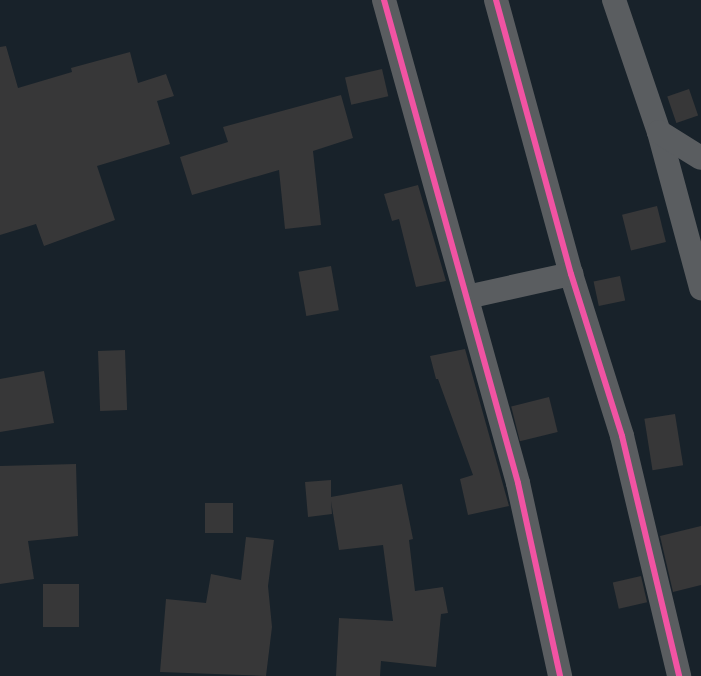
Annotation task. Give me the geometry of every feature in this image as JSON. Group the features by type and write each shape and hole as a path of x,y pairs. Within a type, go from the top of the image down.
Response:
{"street":[{"path":"384,0 518,483 560,676"},
{"path":"496,0 571,274 622,436 679,676"},
{"path":"614,0 659,132 701,288"},
{"path":"659,132 701,158"},
{"path":"467,297 571,274"}],"building":[{"path":"6,46 18,88 72,72 71,68 130,52 138,83 166,74 174,96 157,101 170,144 97,166 115,220 44,246 36,224 0,235 0,47"},
{"path":"382,69 388,96 351,105 345,78"},
{"path":"689,89 698,115 676,123 667,96"},
{"path":"341,95 353,138 313,151 321,225 285,229 279,170 192,195 180,157 228,142 223,127"},
{"path":"418,185 446,281 416,287 399,219 392,221 384,194"},
{"path":"657,206 666,242 631,251 622,215"},
{"path":"331,266 339,310 306,316 299,272"},
{"path":"620,276 625,300 599,306 594,282"},
{"path":"465,349 509,506 468,515 460,479 473,475 438,379 436,379 430,356"},
{"path":"125,350 127,410 100,411 98,351"},
{"path":"44,371 54,423 0,432 0,379"},
{"path":"549,397 558,432 520,441 511,406"},
{"path":"675,414 683,465 653,470 644,419"},
{"path":"76,464 78,536 28,541 34,579 0,584 0,466"},
{"path":"331,480 331,497 402,484 413,539 409,540 415,591 443,587 448,613 441,614 436,667 381,661 380,676 336,676 339,618 393,621 383,545 339,550 331,501 332,514 308,517 305,482"},
{"path":"205,503 233,503 233,533 205,533"},
{"path":"701,526 701,585 673,592 660,536"},
{"path":"246,537 274,540 268,586 272,627 266,676 160,672 166,599 206,603 211,574 241,580"},
{"path":"641,576 647,602 619,609 613,583"},
{"path":"43,584 79,584 79,627 43,627"}],"cycle path":[{"path":"384,0 518,483 560,676"},
{"path":"496,0 571,274 622,436 679,676"}]}
